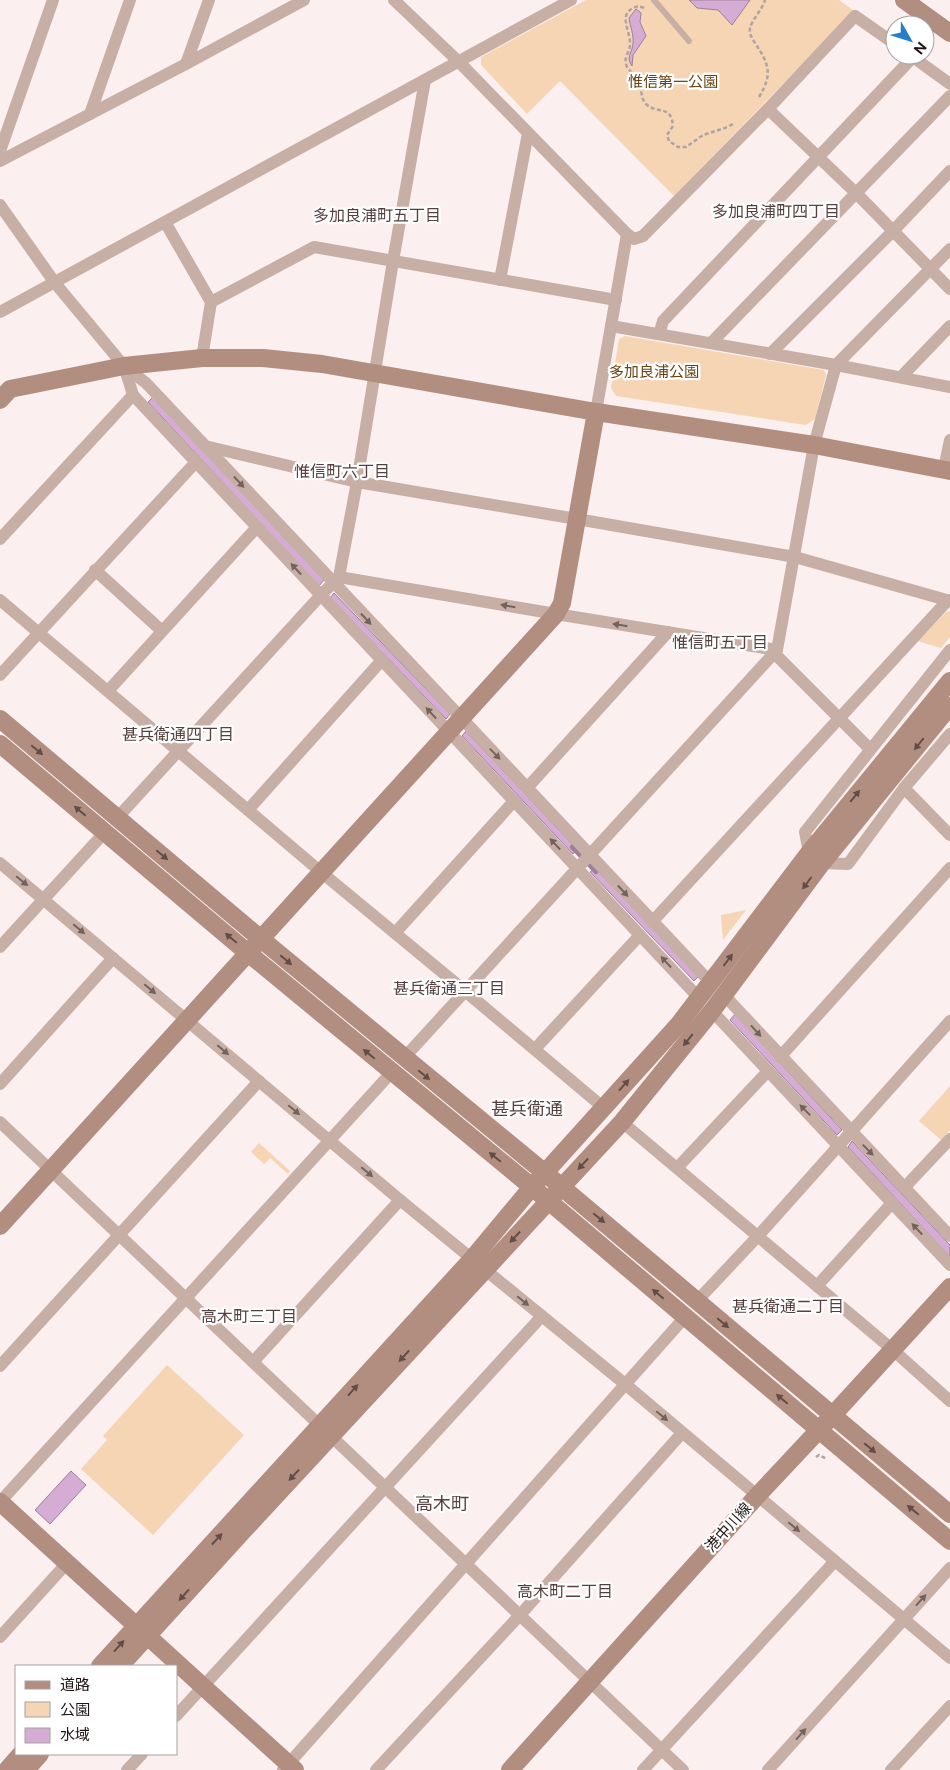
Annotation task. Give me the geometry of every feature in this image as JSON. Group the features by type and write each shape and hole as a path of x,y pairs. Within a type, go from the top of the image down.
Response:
{"street":[{"path":"0,151 53,0"},
{"path":"90,114 130,0"},
{"path":"186,64 209,0"},
{"path":"0,160 186,64 304,0"},
{"path":"394,0 459,62 634,239 644,236 768,109 855,16 885,37"},
{"path":"0,312 571,0"},
{"path":"904,0 950,33"},
{"path":"659,334 663,321 904,65"},
{"path":"924,65 950,84"},
{"path":"118,817 329,587 357,482 425,80"},
{"path":"711,343 950,96"},
{"path":"768,109 856,193 950,289"},
{"path":"500,280 528,133"},
{"path":"770,354 893,232 950,171"},
{"path":"0,205 55,283 124,366 146,384 206,446 329,587 456,726 514,801 579,868 699,998"},
{"path":"165,222 211,302 202,358"},
{"path":"0,1226 556,614 562,603 627,234"},
{"path":"211,302 314,247 616,300"},
{"path":"404,1058 776,651 795,557 814,446 836,365 950,249"},
{"path":"611,326 950,387"},
{"path":"901,377 950,326"},
{"path":"0,400 10,389 124,366 202,358 263,358 322,364 596,412 814,446 947,470 950,440"},
{"path":"124,366 133,395 257,527 329,587 382,660 527,788 711,983"},
{"path":"0,539 133,395"},
{"path":"206,446 357,482 795,557 949,601 838,718 652,922"},
{"path":"0,675 195,463"},
{"path":"108,691 257,527"},
{"path":"95,570 162,631"},
{"path":"329,587 556,614 776,651 838,718 870,749"},
{"path":"0,600 321,872 604,1108"},
{"path":"527,788 668,632"},
{"path":"816,858 804,832 950,650"},
{"path":"248,810 382,660"},
{"path":"478,1264 532,1187 679,1024 816,858 950,681"},
{"path":"831,839 950,706"},
{"path":"0,719 261,939 545,1173 950,1514"},
{"path":"816,858 848,864 904,788 950,734"},
{"path":"0,744 248,953 532,1187 950,1541"},
{"path":"904,788 950,835"},
{"path":"395,933 514,801"},
{"path":"0,947 105,832"},
{"path":"101,1665 142,1631 478,1264 548,1201 622,1122 724,995 816,858"},
{"path":"0,863 400,1200 625,1384 950,1658"},
{"path":"780,1057 950,868"},
{"path":"535,1050 640,935"},
{"path":"0,1084 113,958"},
{"path":"724,995 780,1057 845,1139 892,1203 950,1264"},
{"path":"712,1011 768,1071 904,1188 950,1236"},
{"path":"697,1301 758,1236 950,1021"},
{"path":"677,1168 768,1071"},
{"path":"391,1072 187,1299 0,1502 289,1768 466,1564 685,1317"},
{"path":"0,1366 259,1081"},
{"path":"0,1122 684,1770"},
{"path":"622,1122 893,1350 950,1401"},
{"path":"904,1188 950,1139"},
{"path":"253,1362 400,1200"},
{"path":"817,1286 892,1203"},
{"name":"港中川線","path":"510,1770 757,1496 950,1287"},
{"path":"178,1714 542,1316"},
{"path":"376,1770 520,1615 682,1433"},
{"path":"643,1770 835,1561"},
{"path":"0,1637 67,1563"},
{"path":"768,1770 950,1568"},
{"path":"121,1665 142,1631"},
{"path":"891,1770 950,1706"},
{"path":"6,1770 20,1755"},
{"path":"26,1770 39,1755"},
{"path":"127,1770 141,1755"}],"lane":[{"path":"654,0 689,41"}],"path":[{"path":"758,100 764,89 769,70 766,58 750,36 750,28 763,8 765,0"},
{"path":"644,8 639,6 628,12 626,20 631,45 626,56 626,64 639,79 641,94 646,103 669,113 673,126 667,134 669,142 678,147 686,147 704,135 726,128 736,122"},
{"path":"814,1458 819,1455 827,1459"}],"green space":[{"name":"惟信第一公園","path":"586,0 839,0 854,11 674,196 560,81 527,114 481,65 481,57"},
{"name":"多加良浦公園","path":"625,336 824,370 826,375 815,419 806,425 616,396 611,388 619,339"},
{"path":"950,611 950,637 941,648 918,641 946,612"},
{"path":"746,910 723,940 721,915"},
{"path":"950,1086 950,1130 941,1140 919,1121"},
{"path":"259,1143 290,1171 288,1174 270,1158 264,1164 251,1152"},
{"path":"167,1365 244,1435 153,1535 81,1469 107,1440 103,1436"}],"water":[{"path":"689,0 750,0 732,25 718,10 697,8"},
{"path":"636,9 641,13 640,22 646,36 633,55 632,66 629,57 633,40 629,18"},
{"path":"153,397 324,580 319,586 148,402"},
{"path":"334,593 450,714 446,719 330,598"},
{"path":"466,731 577,849 573,854 462,736"},
{"path":"595,868 699,976 694,981 590,872"},
{"path":"735,1014 842,1130 837,1135 730,1020"},
{"path":"852,1141 950,1245 950,1257 848,1147"},
{"path":"71,1471 86,1485 50,1524 35,1510"}],"waterway":[{"path":"572,847 596,872"}],"district":[{"name":"多加良浦町四丁目","path":"776,211"},
{"name":"多加良浦町五丁目","path":"377,215"},
{"name":"惟信町六丁目","path":"342,471"},
{"name":"惟信町五丁目","path":"720,642"},
{"name":"甚兵衛通四丁目","path":"178,734"},
{"name":"甚兵衛通三丁目","path":"449,988"},
{"name":"甚兵衛通","path":"527,1108"},
{"name":"甚兵衛通二丁目","path":"788,1306"},
{"name":"高木町三丁目","path":"249,1316"},
{"name":"高木町","path":"442,1503"},
{"name":"高木町二丁目","path":"565,1591"}]}
